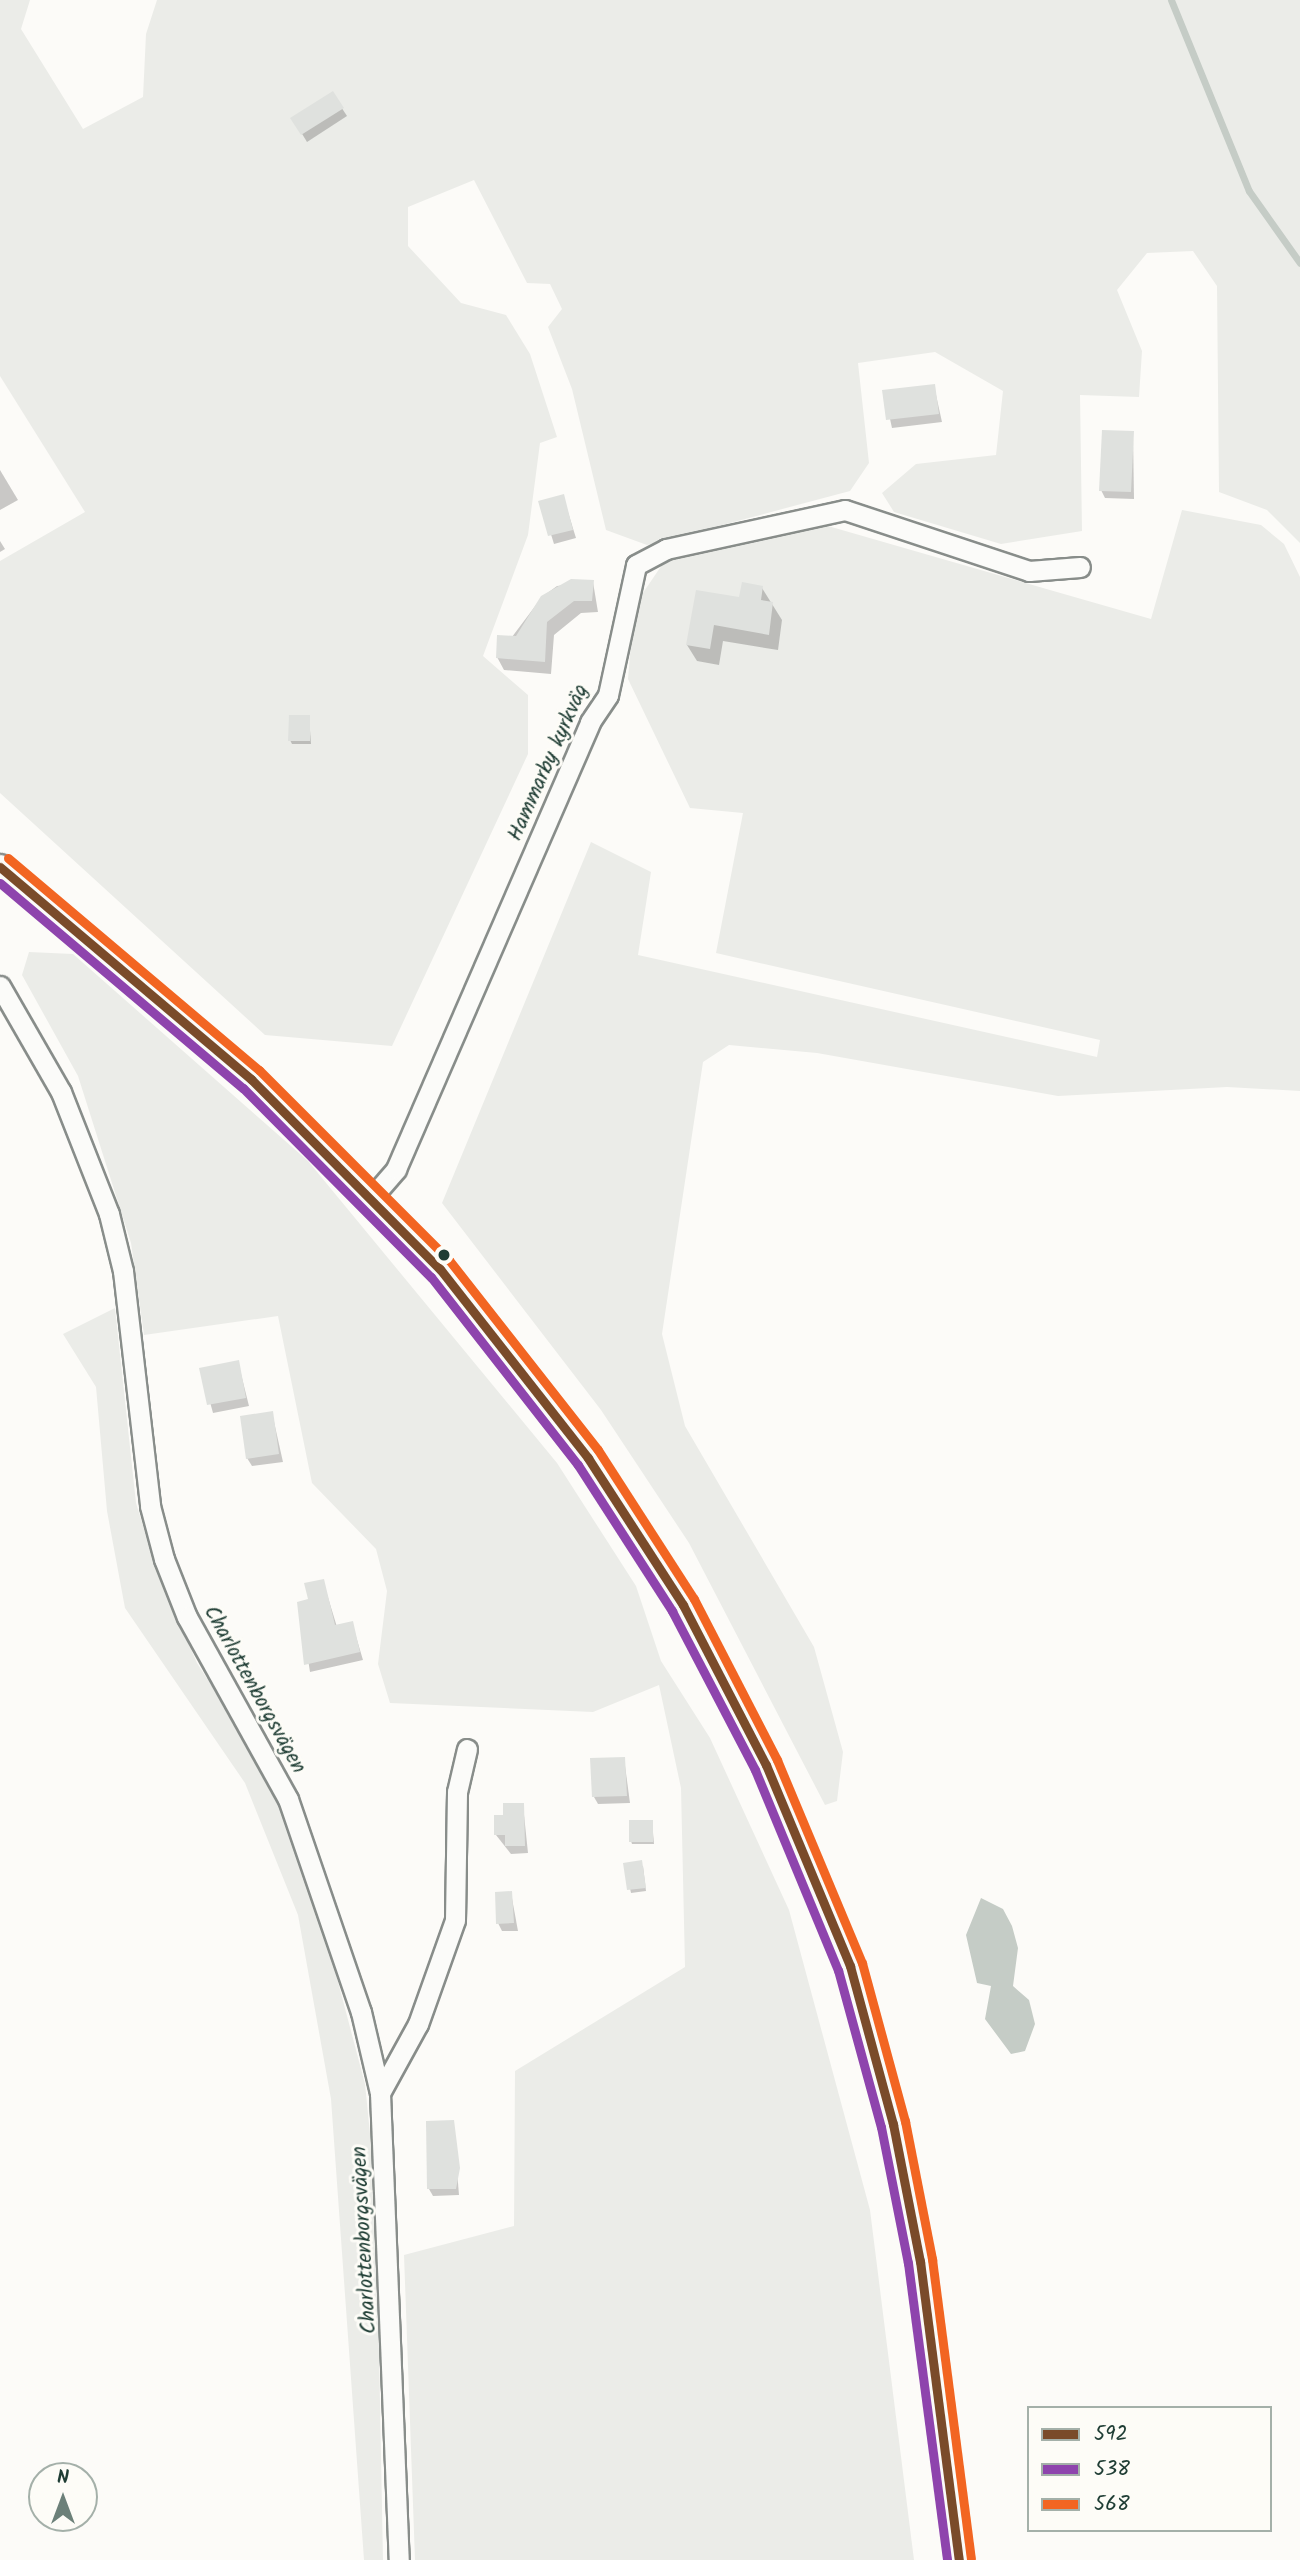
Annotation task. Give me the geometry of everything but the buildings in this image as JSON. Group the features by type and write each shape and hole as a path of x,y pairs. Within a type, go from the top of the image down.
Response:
{"street":[{"name":"Hammarby kyrkväg","path":"372,1197 396,1169 590,722 608,695 636,565 666,549 845,510 1029,571 1080,567"},
{"path":"0,867 251,1079 372,1197 492,1329 636,1528 689,1617 814,1871 850,1966 893,2124 920,2261 959,2560"},
{"name":"Charlottenborgsvägen","path":"0,986 61,1092 109,1214 123,1271 150,1506 164,1559 187,1617 288,1799 328,1904 380,2092 399,2560"},
{"path":"380,2092 418,2024 455,1920 457,1792 467,1749"}],"shaded area":[{"path":"0,0 30,0 21,29 83,129 143,97 146,34 157,0 1300,0 1300,543 1267,510 1219,492 1217,286 1193,251 1147,253 1117,290 1142,351 1139,397 1080,395 1082,531 1001,544 894,512 882,493 916,464 996,455 1003,391 935,352 858,363 869,463 850,491 647,545 606,530 572,389 548,327 562,309 550,284 527,283 474,180 408,207 408,246 461,303 506,315 530,354 557,437 540,443 528,535 483,656 528,695 528,754 392,1046 265,1035 0,793 0,561 85,512 0,376"},
{"path":"1182,510 1261,525 1284,544 1300,577 1300,1091 1227,1087 1058,1096 817,1053 729,1045 703,1062 662,1334 685,1426 814,1647 843,1752 837,1801 825,1805 689,1543 601,1410 442,1203 591,842 651,872 638,955 1097,1057 1100,1040 716,953 743,813 690,808 628,679 634,606 664,562 828,526 1151,619"},
{"path":"29,952 73,954 308,1161 557,1463 636,1586 661,1661 710,1738 789,1910 870,2210 914,2560 415,2560 404,2255 514,2226 515,2071 685,1967 681,1788 659,1685 593,1712 390,1703 378,1664 387,1591 376,1549 312,1483 278,1316 144,1335 131,1243 78,1076 22,975"},
{"path":"115,1308 136,1503 158,1574 197,1663 256,1755 288,1828 319,1910 365,2084 376,2193 383,2560 364,2560 331,2099 298,1915 245,1783 125,1608 107,1511 96,1387 63,1334"},
{"path":"981,1898 1003,1909 1012,1926 1018,1948 1013,1986 1029,2000 1035,2024 1025,2051 1011,2054 985,2019 991,1986 977,1983 966,1935"}],"waterway":[{"path":"1171,0 1249,191 1300,263"}],"transit line":[{"name":"568","path":"8,858 259,1070 449,1260 598,1450 694,1599 777,1760 862,1963 905,2121 932,2259 971,2558"},
{"name":"592","path":"0,867 251,1079 440,1269 588,1458 683,1605 766,1765 850,1966 893,2124 920,2261 959,2560"},
{"name":"538","path":"0,883 243,1088 431,1277 578,1465 672,1611 755,1770 838,1970 881,2127 908,2263 947,2560"}]}
